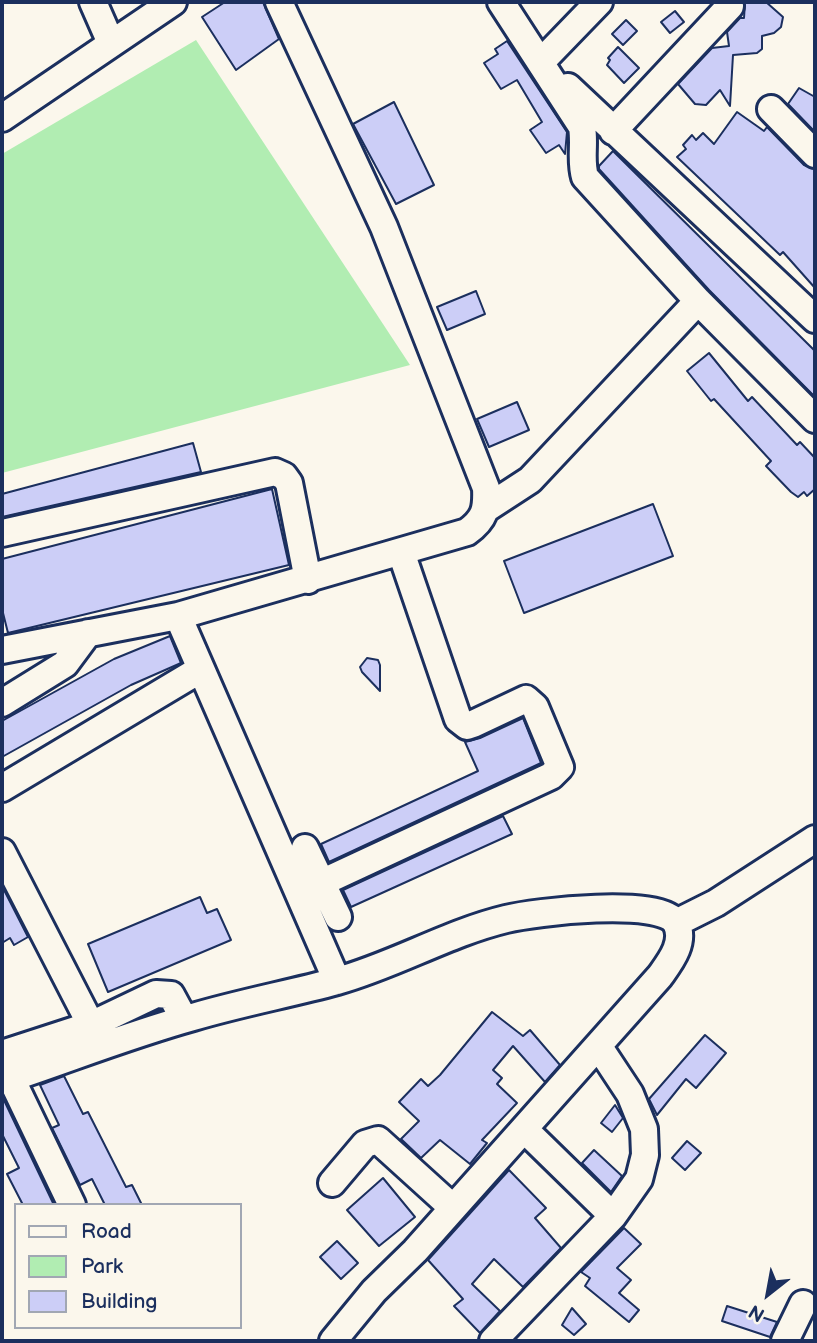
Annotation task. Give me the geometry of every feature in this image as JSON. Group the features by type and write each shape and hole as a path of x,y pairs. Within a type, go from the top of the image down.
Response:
{"street":[{"path":"93,2 111,43"},
{"path":"2,118 173,2"},
{"path":"2,650 178,616 308,580 467,532 481,522 487,508 486,488 384,227 279,2"},
{"path":"501,2 542,61 582,128 584,144 581,163 585,177 698,301 815,419"},
{"path":"542,61 599,2"},
{"path":"613,131 730,6"},
{"path":"542,61 613,131 815,319"},
{"path":"771,109 815,154"},
{"path":"487,508 530,480 698,301"},
{"path":"2,533 275,472 284,476 289,483 308,580"},
{"path":"321,883 551,776 560,767 535,707 526,699 518,700 467,726 458,719 401,552"},
{"path":"178,616 337,981"},
{"path":"2,703 65,664 88,633"},
{"path":"2,788 201,669"},
{"path":"676,923 716,903 815,839"},
{"path":"305,848 338,917"},
{"path":"2,852 91,1025"},
{"path":"5,1071 184,1019 337,981 506,919 558,912 641,908 665,914 676,923 679,937 675,954 660,976 453,1208 374,1291 333,1341"},
{"path":"5,1071 91,1025 165,993 176,1000 184,1019"},
{"path":"493,1341 613,1216 639,1179 645,1155 644,1129 630,1094 599,1047"},
{"path":"5,1071 71,1203"},
{"path":"524,1129 613,1216"},
{"path":"332,1184 365,1144 378,1140 453,1208"},
{"path":"785,1341 803,1304"}],"green space":[{"path":"196,40 410,365 2,473 2,154"}],"building":[{"path":"225,2 263,2 279,39 236,70 202,17"},
{"path":"745,2 766,2 783,17 781,27 774,33 762,36 762,49 757,53 733,55 730,106 720,90 706,105 695,104 678,84 712,48 729,46 727,32 740,18 744,18"},
{"path":"675,11 684,22 670,33 661,22"},
{"path":"626,20 637,31 623,45 612,34"},
{"path":"507,41 567,132 565,154 559,145 546,153 530,130 542,122 517,80 501,89 484,63 498,54 495,49"},
{"path":"618,47 639,68 624,83 607,65 610,60 608,58"},
{"path":"799,88 815,97 815,132 788,104"},
{"path":"394,102 434,185 396,204 353,124"},
{"path":"737,112 764,131 767,127 804,165 815,169 815,288 783,252 780,255 677,157 686,149 683,145 692,135 696,140 703,133 714,144"},
{"path":"613,151 815,351 815,397 709,290 599,169"},
{"path":"476,291 485,314 447,330 437,307"},
{"path":"709,353 748,401 752,397 797,445 800,442 815,458 815,489 807,496 804,492 798,497 791,492 766,466 771,461 714,399 711,401 687,371"},
{"path":"517,402 529,430 489,447 477,419"},
{"path":"193,443 201,472 2,517 2,494"},
{"path":"272,489 289,565 8,633 2,609 2,559"},
{"path":"653,504 673,556 524,613 504,561"},
{"path":"170,636 181,663 131,685 2,757 2,721 114,659"},
{"path":"367,658 378,660 380,665 380,691 360,667"},
{"path":"523,718 541,763 329,862 321,844 478,771 465,742"},
{"path":"503,816 512,834 351,907 343,890"},
{"path":"2,886 28,937 14,945 10,938 2,943"},
{"path":"200,897 207,913 217,909 231,940 108,992 88,944"},
{"path":"492,1012 523,1036 530,1030 560,1065 545,1082 513,1046 493,1070 502,1078 497,1084 517,1103 482,1140 487,1143 470,1164 440,1140 421,1158 401,1139 419,1121 399,1102 421,1079 428,1086 440,1075"},
{"path":"705,1035 726,1053 696,1088 686,1079 657,1115 649,1099"},
{"path":"64,1076 83,1114 88,1112 126,1187 132,1185 141,1203 104,1203 92,1179 80,1185 52,1128 59,1125 40,1085"},
{"path":"2,1096 53,1203 22,1203 7,1174 19,1168 2,1134"},
{"path":"615,1105 623,1118 612,1132 601,1123"},
{"path":"687,1141 701,1153 685,1170 672,1158"},
{"path":"594,1150 622,1176 611,1192 582,1163"},
{"path":"509,1170 546,1208 535,1218 561,1248 523,1287 494,1259 472,1284 500,1311 480,1333 454,1306 463,1299 428,1260"},
{"path":"383,1178 415,1217 379,1246 347,1210"},
{"path":"624,1228 641,1244 617,1268 631,1280 619,1293 639,1310 629,1322 585,1286 590,1278 581,1272"},
{"path":"337,1241 358,1263 341,1279 320,1257"},
{"path":"727,1306 777,1322 770,1337 722,1321"},
{"path":"572,1308 586,1324 574,1335 562,1325"}]}
